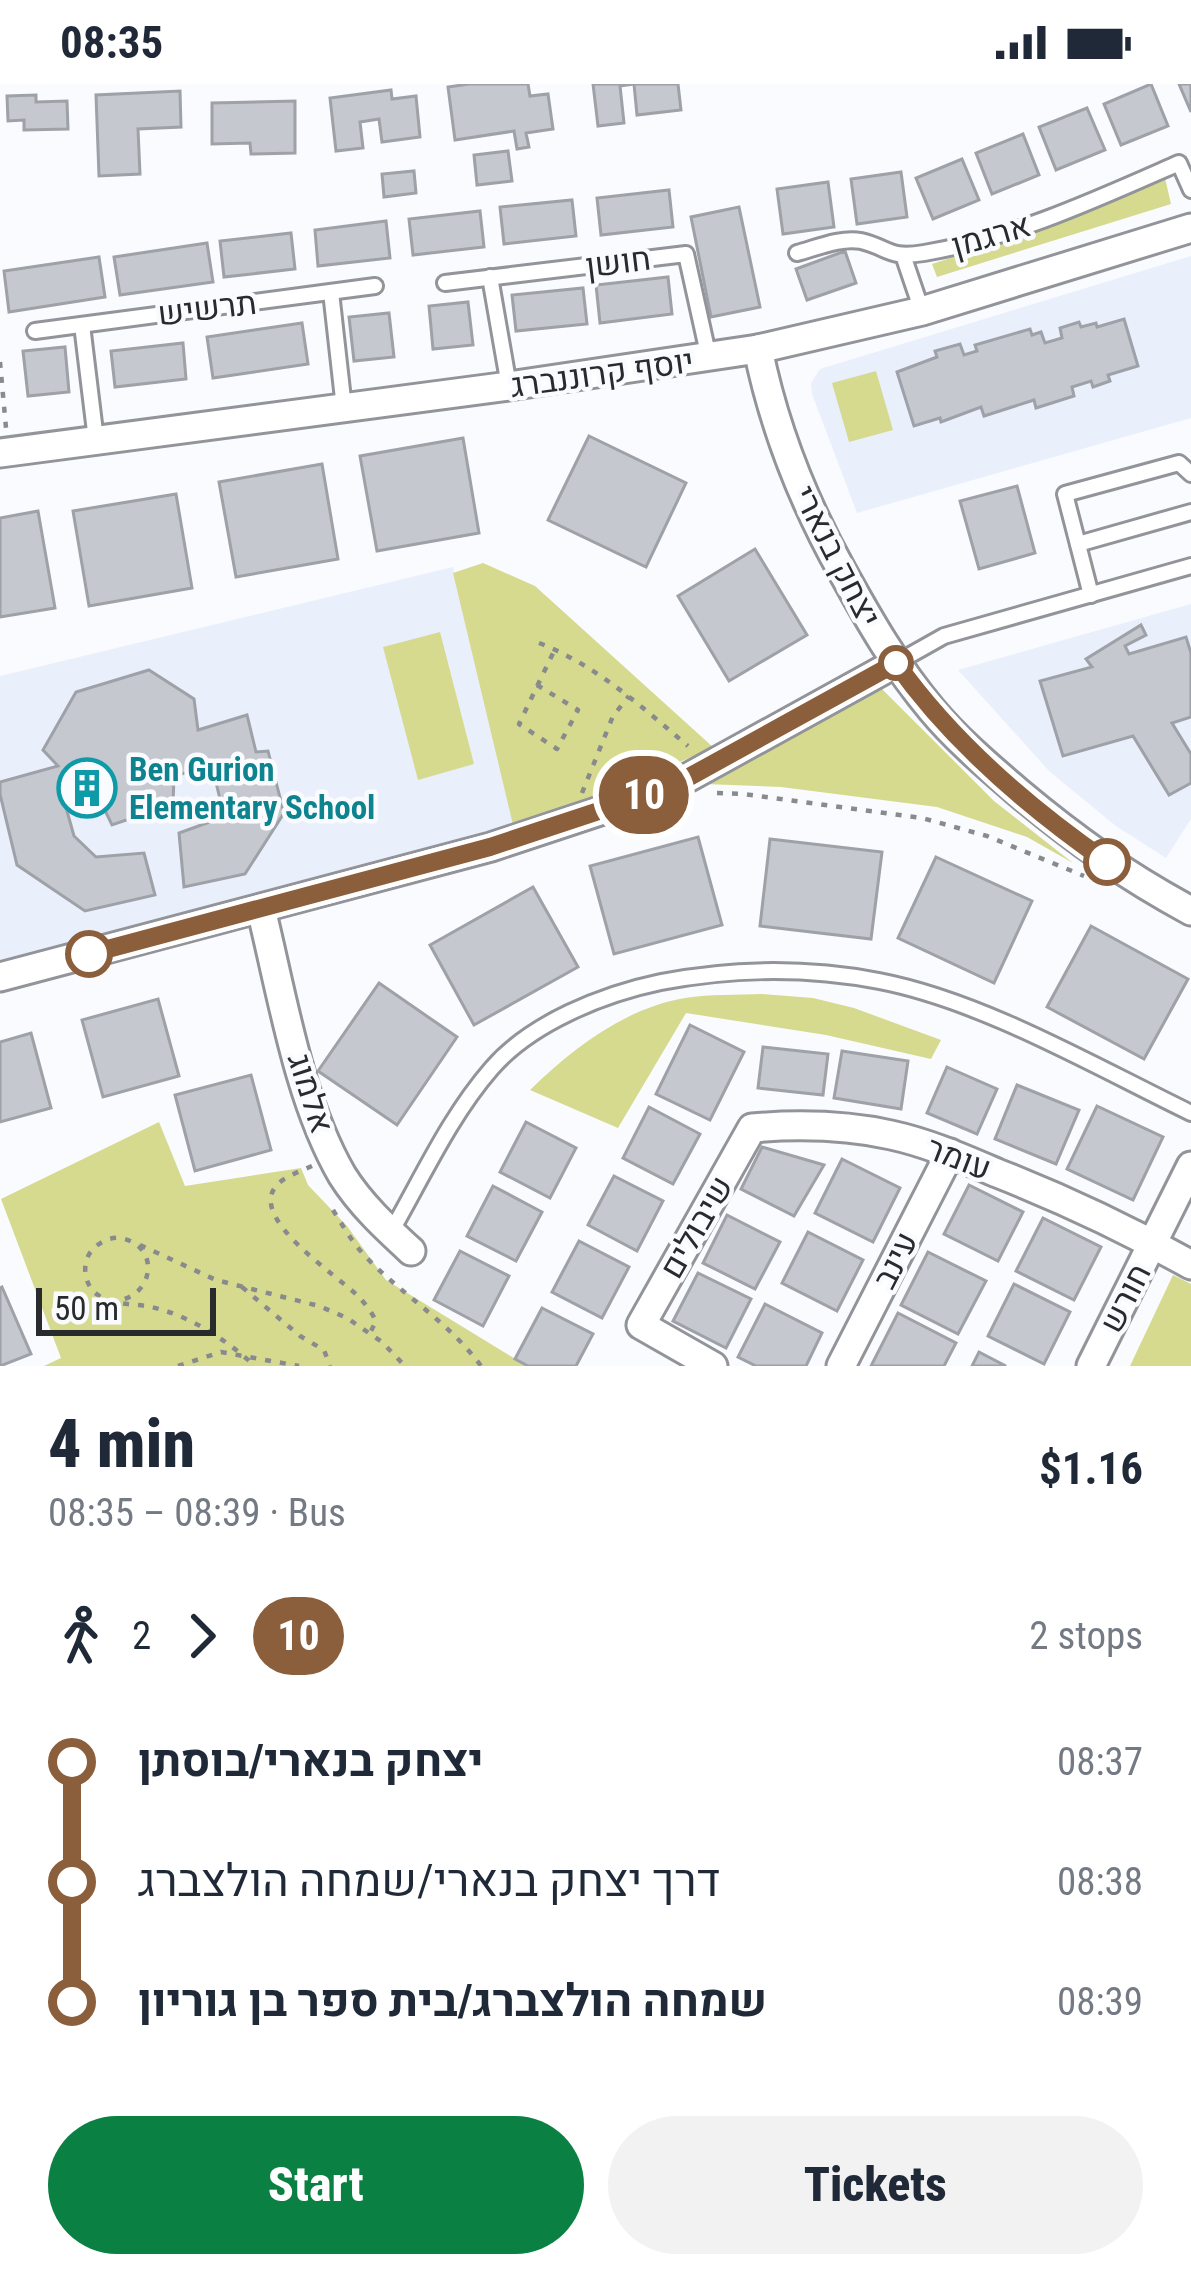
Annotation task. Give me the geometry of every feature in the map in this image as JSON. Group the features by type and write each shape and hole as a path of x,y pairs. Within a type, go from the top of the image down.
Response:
{"street":[{"name":"יוסף קרוננברג","path":"4,452 758,349 922,311 1191,228"},
{"name":"יצחק בנארי","path":"758,349 770,404 792,467 837,561 896,663 953,734 1035,806 1107,862 1191,911"},
{"path":"0,977 490,847 709,779 896,663"},
{"name":"אלמוג","path":"261,909 304,1084 320,1129 359,1199 401,1241"},
{"name":"עומר","path":"752,1128 803,1124 892,1135 1036,1189 1191,1264"},
{"name":"שיבולים","path":"712,1366 640,1325 752,1128"},
{"name":"עינב","path":"841,1366 950,1153"},
{"name":"חורש","path":"1091,1366 1191,1166"}],"lane":[{"path":"1191,146 1179,163 1191,190"},
{"name":"ארגמן","path":"797,253 860,241 903,255 976,241 1031,225 1179,163"},
{"name":"חושן","path":"445,283 686,254 710,358"},
{"path":"903,255 922,311"},
{"path":"490,278 508,386"},
{"name":"תרשיש","path":"34,331 375,286"},
{"path":"331,292 344,408"},
{"path":"82,325 96,440"},
{"path":"1091,595 1065,494 1179,463 1191,474"},
{"path":"1078,544 1191,512"},
{"path":"896,663 944,636 1191,566"},
{"path":"401,1241 467,1100 494,1065 524,1040 598,1000 638,987 726,971 830,974 881,981 925,994 1010,1026 1191,1113"}],"path":[{"path":"0,362 4,452"},
{"path":"539,643 570,655 629,696 709,779 744,794 922,818 987,836 1084,876"},
{"path":"538,685 578,710 557,749 519,724 555,649"},
{"path":"574,820 605,734 629,696"},
{"path":"333,1156 278,1184 269,1208 296,1242 360,1298 376,1321 370,1334"},
{"path":"328,1202 364,1255 437,1319 481,1366"},
{"path":"255,1366 200,1325 150,1307 110,1301 90,1288 88,1256 100,1243 121,1238 216,1280 319,1306 370,1334 405,1366"},
{"path":"110,1301 132,1298 146,1281 147,1261 134,1243"},
{"path":"239,1285 324,1350 330,1366"},
{"path":"178,1366 221,1352 298,1366"}],"shaded area":[{"path":"1191,256 1191,418 857,513 812,394 811,383 820,369"},
{"path":"453,567 518,842 0,966 0,676"},
{"path":"1191,604 1191,819 1166,858 1116,826 1050,772 958,670"}],"green space":[{"path":"1165,178 1171,204 937,277 932,264 1063,222"},
{"path":"876,371 893,430 849,442 832,383"},
{"path":"483,563 535,586 714,748 514,829 453,573"},
{"path":"440,632 474,764 418,780 383,647"},
{"path":"881,688 994,801 1073,863 1027,837 937,807 781,787 705,784"},
{"path":"762,994 813,998 854,1008 941,1040 931,1059 826,1035 686,1013 618,1128 530,1090 582,1046 641,1011 685,998"},
{"path":"159,1122 185,1186 301,1168 308,1185 347,1226 386,1280 527,1366 44,1366 61,1358 1,1199"},
{"path":"1173,1275 1191,1284 1191,1366 1130,1366"}],"building":[{"path":"528,84 530,96 548,94 553,129 526,133 529,147 517,149 514,131 455,140 448,87"},
{"path":"593,84 634,84 620,86 624,123 598,126"},
{"path":"634,84 678,84 681,110 637,115"},
{"path":"1151,84 1168,126 1121,145 1104,104"},
{"path":"1179,84 1191,84 1191,112"},
{"path":"391,90 392,99 416,96 420,137 382,142 379,119 360,122 363,148 336,151 330,98"},
{"path":"180,91 181,127 138,129 140,174 99,176 96,95"},
{"path":"36,95 36,102 67,101 68,129 24,130 24,120 8,121 7,96"},
{"path":"295,101 295,153 251,154 250,143 212,144 212,103"},
{"path":"1087,108 1105,150 1056,170 1039,127"},
{"path":"1023,134 1039,175 992,194 976,153"},
{"path":"508,151 512,181 477,185 474,155"},
{"path":"962,159 979,200 933,219 916,178"},
{"path":"414,171 416,193 384,197 382,174"},
{"path":"901,172 907,217 857,224 851,179"},
{"path":"828,182 834,227 783,234 777,189"},
{"path":"669,190 673,227 601,235 597,198"},
{"path":"572,200 576,236 504,244 500,207"},
{"path":"739,207 760,307 711,317 691,217"},
{"path":"480,211 484,247 413,255 409,219"},
{"path":"386,221 390,258 318,266 315,230"},
{"path":"291,233 295,269 224,277 220,241"},
{"path":"207,243 213,282 120,295 114,257"},
{"path":"845,251 856,283 807,300 796,269"},
{"path":"99,257 105,297 9,312 4,271"},
{"path":"668,277 672,314 600,323 596,285"},
{"path":"583,288 587,324 516,331 512,295"},
{"path":"468,302 473,345 433,349 429,306"},
{"path":"389,313 394,357 354,361 349,317"},
{"path":"1124,319 1138,366 1108,375 1110,381 1072,387 1074,396 1036,408 1034,400 984,416 981,407 914,426 897,372 937,357 935,351 960,344 964,355 977,351 975,345 1030,329 1032,335 1041,332 1045,343 1062,338 1060,328 1079,322 1081,327 1096,323 1097,327"},
{"path":"302,323 308,364 213,378 207,337"},
{"path":"183,343 186,379 115,387 111,351"},
{"path":"65,347 69,392 28,396 23,351"},
{"path":"589,436 686,483 646,567 548,520"},
{"path":"463,438 479,533 377,551 360,456"},
{"path":"322,464 338,559 236,577 219,482"},
{"path":"1017,486 1035,553 979,569 960,501"},
{"path":"176,494 192,588 89,606 73,511"},
{"path":"38,511 55,608 0,617 0,518"},
{"path":"755,549 807,635 729,681 678,596"},
{"path":"1141,625 1146,635 1125,646 1129,654 1186,637 1191,653 1191,717 1172,723 1191,754 1191,783 1169,795 1133,736 1063,756 1040,681 1092,667 1086,659"},
{"name":"Ben Gurion Elementary School","path":"149,670 194,699 198,730 247,715 256,752 268,751 284,813 245,874 184,887 179,833 215,820 220,799 212,766 174,776 173,804 112,825 99,798 65,804 74,836 96,857 144,853 155,895 85,911 17,865 0,782 58,766 43,750 76,692"},
{"path":"698,837 722,925 614,954 590,866"},
{"path":"770,839 882,852 871,939 760,926"},
{"path":"936,857 1032,901 994,983 898,938"},
{"path":"533,887 578,967 474,1025 430,945"},
{"path":"1091,926 1188,979 1144,1059 1047,1007"},
{"path":"379,983 457,1037 397,1125 318,1071"},
{"path":"158,999 179,1076 103,1097 82,1020"},
{"path":"690,1025 744,1052 710,1120 656,1094"},
{"path":"31,1033 51,1108 0,1122 0,1042"},
{"path":"763,1047 828,1054 823,1095 758,1088"},
{"path":"842,1051 908,1061 901,1109 834,1098"},
{"path":"947,1067 997,1089 977,1134 927,1113"},
{"path":"251,1075 271,1150 195,1171 175,1095"},
{"path":"1017,1085 1079,1110 1056,1164 995,1139"},
{"path":"1097,1106 1163,1137 1133,1200 1067,1169"},
{"path":"649,1107 700,1134 673,1184 623,1158"},
{"path":"526,1122 576,1148 550,1198 500,1172"},
{"path":"762,1147 824,1165 794,1216 741,1189"},
{"path":"842,1159 900,1188 873,1242 815,1213"},
{"path":"614,1176 663,1201 637,1251 588,1225"},
{"path":"969,1185 1023,1212 998,1261 944,1234"},
{"path":"493,1186 542,1212 516,1261 467,1236"},
{"path":"727,1215 780,1242 755,1289 703,1263"},
{"path":"1043,1218 1101,1247 1074,1300 1016,1271"},
{"path":"808,1232 863,1260 837,1311 782,1283"},
{"path":"579,1241 629,1267 602,1318 552,1292"},
{"path":"460,1251 509,1276 483,1326 434,1300"},
{"path":"928,1252 986,1281 958,1334 901,1305"},
{"path":"698,1273 751,1299 726,1348 673,1321"},
{"path":"1014,1284 1070,1312 1044,1364 988,1336"},
{"path":"0,1288 31,1354 0,1366"},
{"path":"765,1304 822,1333 806,1366 756,1366 738,1357"},
{"path":"542,1308 593,1334 576,1366 528,1366 515,1359"},
{"path":"898,1313 956,1343 944,1366 871,1366"},
{"path":"979,1352 1006,1366 972,1366"}],"bus line":[{"name":"10","path":"89,954 490,847 632,800 689,777 896,663 932,710 984,764 1107,862"}],"place":[{"name":"Ben Gurion Elementary School","path":"87,788"}]}
